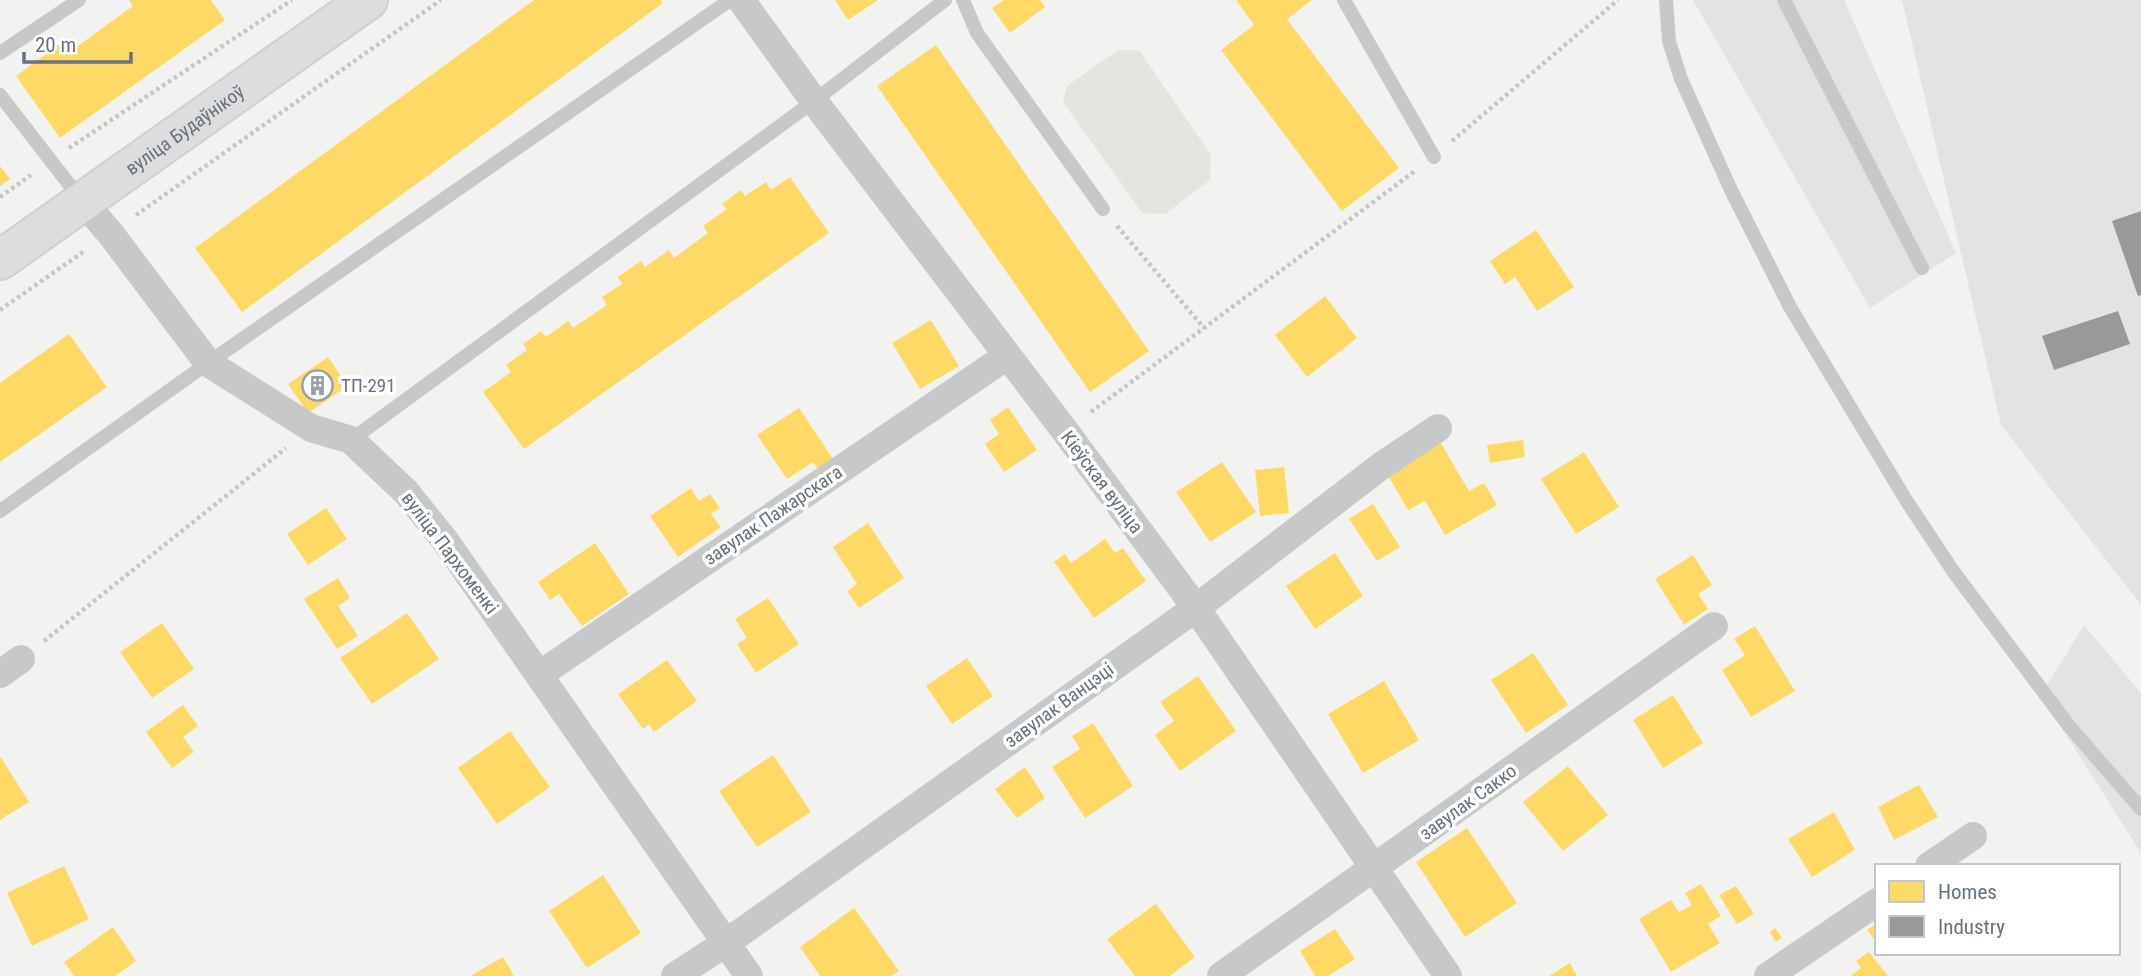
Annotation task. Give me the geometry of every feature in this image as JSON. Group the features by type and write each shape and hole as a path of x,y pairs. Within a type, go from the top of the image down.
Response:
{"main road":[{"name":"вуліца Будаўнікоў","path":"0,260 368,0"}],"street":[{"name":"Кіеўская вуліца","path":"741,0 1196,608 1448,976"},
{"name":"вуліца Пархоменкі","path":"83,202 110,233 208,363 311,428 351,440 406,492 446,542 749,976"},
{"name":"завулак Пажарскага","path":"539,675 1007,356"},
{"name":"завулак Ванцэці","path":"675,976 726,943 1196,608 1381,466 1437,428"},
{"name":"завулак Сакко","path":"1221,976 1714,626"},
{"path":"1932,864 1973,836"},
{"path":"1768,976 1875,902"}],"lane":[{"path":"0,53 79,0"},
{"path":"0,511 730,0"},
{"path":"351,440 814,101 945,0"},
{"path":"963,0 976,33 1103,209"},
{"path":"1344,0 1434,157"},
{"path":"1666,0 1669,41 1681,79 1731,190 1790,307 1906,500 1953,571 2069,726 2141,809"},
{"path":"1784,0 1922,268"},
{"path":"0,95 83,202"}],"path":[{"path":"0,197 292,0"},
{"path":"0,310 441,0"},
{"path":"1065,431 1434,157 1618,0"},
{"path":"1103,209 1204,328"},
{"path":"11,667 311,428"}],"shaded area":[{"path":"1693,0 1844,0 1956,253 1870,308"},
{"path":"1902,0 2141,0 2141,605 2001,425"},
{"path":"1118,50 1139,50 1211,155 1210,180 1165,214 1142,213 1063,102 1067,86"},
{"path":"2084,625 2141,693 2141,853 2041,695"}],"building: Homes":[{"path":"129,0 211,0 225,20 60,138 16,76 68,38 75,48 133,6"},
{"path":"534,0 661,0 663,3 242,312 195,248"},
{"path":"835,0 878,0 848,20"},
{"path":"1004,0 1040,0 1045,7 1010,33 992,8"},
{"path":"1236,0 1312,0 1287,19 1399,168 1342,211 1221,50 1254,25"},
{"path":"936,45 1149,351 1090,392 877,86"},
{"path":"0,166 10,179 0,186"},
{"path":"790,177 829,233 524,449 483,392 511,372 506,365 527,350 523,344 541,331 546,337 568,321 573,328 607,305 602,297 622,284 618,277 641,261 645,267 669,250 674,258 708,233 703,226 727,209 722,204 741,190 745,196 766,182 771,190"},
{"path":"1536,230 1574,287 1537,311 1515,277 1505,284 1490,261"},
{"path":"1325,296 1357,338 1307,377 1275,335"},
{"path":"931,320 959,366 920,389 892,343"},
{"path":"69,334 107,387 0,462 0,383"},
{"name":"ТП-291","path":"328,357 348,386 308,413 288,384"},
{"path":"1008,407 1037,450 1004,472 985,444 999,434 990,420"},
{"path":"799,408 835,462 820,472 813,462 787,479 757,435"},
{"path":"1523,440 1525,457 1490,463 1487,445"},
{"path":"1441,443 1469,491 1484,483 1497,505 1445,535 1425,501 1408,510 1387,474"},
{"path":"1584,452 1619,507 1576,534 1541,479"},
{"path":"1222,462 1256,512 1210,542 1176,492"},
{"path":"1284,467 1289,513 1260,516 1255,470"},
{"path":"691,488 699,501 710,494 720,508 711,514 721,527 678,557 650,516"},
{"path":"1373,504 1400,547 1377,561 1349,519"},
{"path":"326,508 347,539 308,565 287,534"},
{"path":"868,523 904,578 859,608 847,591 857,584 833,547"},
{"path":"1105,539 1115,553 1123,548 1146,581 1094,618 1054,562 1065,554 1071,563"},
{"path":"595,543 629,594 582,626 559,594 550,600 538,582"},
{"path":"1335,553 1363,596 1315,629 1286,586"},
{"path":"1693,555 1712,585 1698,594 1708,609 1684,625 1655,579"},
{"path":"338,578 350,598 338,606 358,636 337,649 304,599"},
{"path":"768,598 799,644 756,673 737,644 747,638 735,619"},
{"path":"407,613 439,659 372,704 340,658"},
{"path":"162,623 194,669 152,698 120,652"},
{"path":"1755,626 1795,691 1751,717 1722,670 1745,655 1734,639"},
{"path":"1533,653 1568,705 1526,733 1491,680"},
{"path":"967,658 993,696 952,724 926,686"},
{"path":"667,660 697,701 654,732 649,724 643,729 618,694"},
{"path":"1198,676 1236,731 1180,771 1155,735 1174,721 1160,702"},
{"path":"1384,681 1419,740 1363,773 1328,714"},
{"path":"1673,695 1703,743 1663,768 1633,720"},
{"path":"183,705 198,726 183,737 194,752 172,768 146,732"},
{"path":"1093,723 1133,786 1085,818 1052,767 1080,749 1072,736"},
{"path":"510,731 550,787 497,824 458,768"},
{"path":"773,755 811,812 757,847 719,791"},
{"path":"0,756 29,802 0,820"},
{"path":"1568,766 1608,815 1563,851 1523,802"},
{"path":"1025,767 1045,798 1017,818 995,789"},
{"path":"1919,785 1938,817 1894,840 1878,807"},
{"path":"1834,812 1855,850 1812,877 1788,839"},
{"path":"1467,828 1517,903 1465,937 1416,862"},
{"path":"64,866 89,919 32,946 7,893"},
{"path":"603,875 641,933 587,968 549,911"},
{"path":"1701,884 1721,916 1708,924 1720,943 1671,972 1639,919 1671,900 1679,912 1692,905 1685,893"},
{"path":"1736,886 1754,914 1737,924 1719,895"},
{"path":"1156,904 1195,957 1170,976 1135,976 1107,939"},
{"path":"854,908 899,971 891,976 820,976 800,947"},
{"path":"1875,924 1875,940 1867,930"},
{"path":"113,927 136,961 115,976 74,976 64,962"},
{"path":"1775,928 1782,938 1776,942 1770,932"},
{"path":"1335,929 1355,959 1328,976 1315,976 1300,951"},
{"path":"1869,952 1888,976 1851,976 1861,968 1856,961"},
{"path":"503,957 514,976 470,976"},
{"path":"1570,963 1577,976 1549,976"}],"building: Industry":[{"path":"2141,211 2141,295 2138,296 2112,221"},
{"path":"2118,311 2130,344 2054,370 2042,336"}],"place":[{"name":"ТП-291","path":"318,385"}]}
